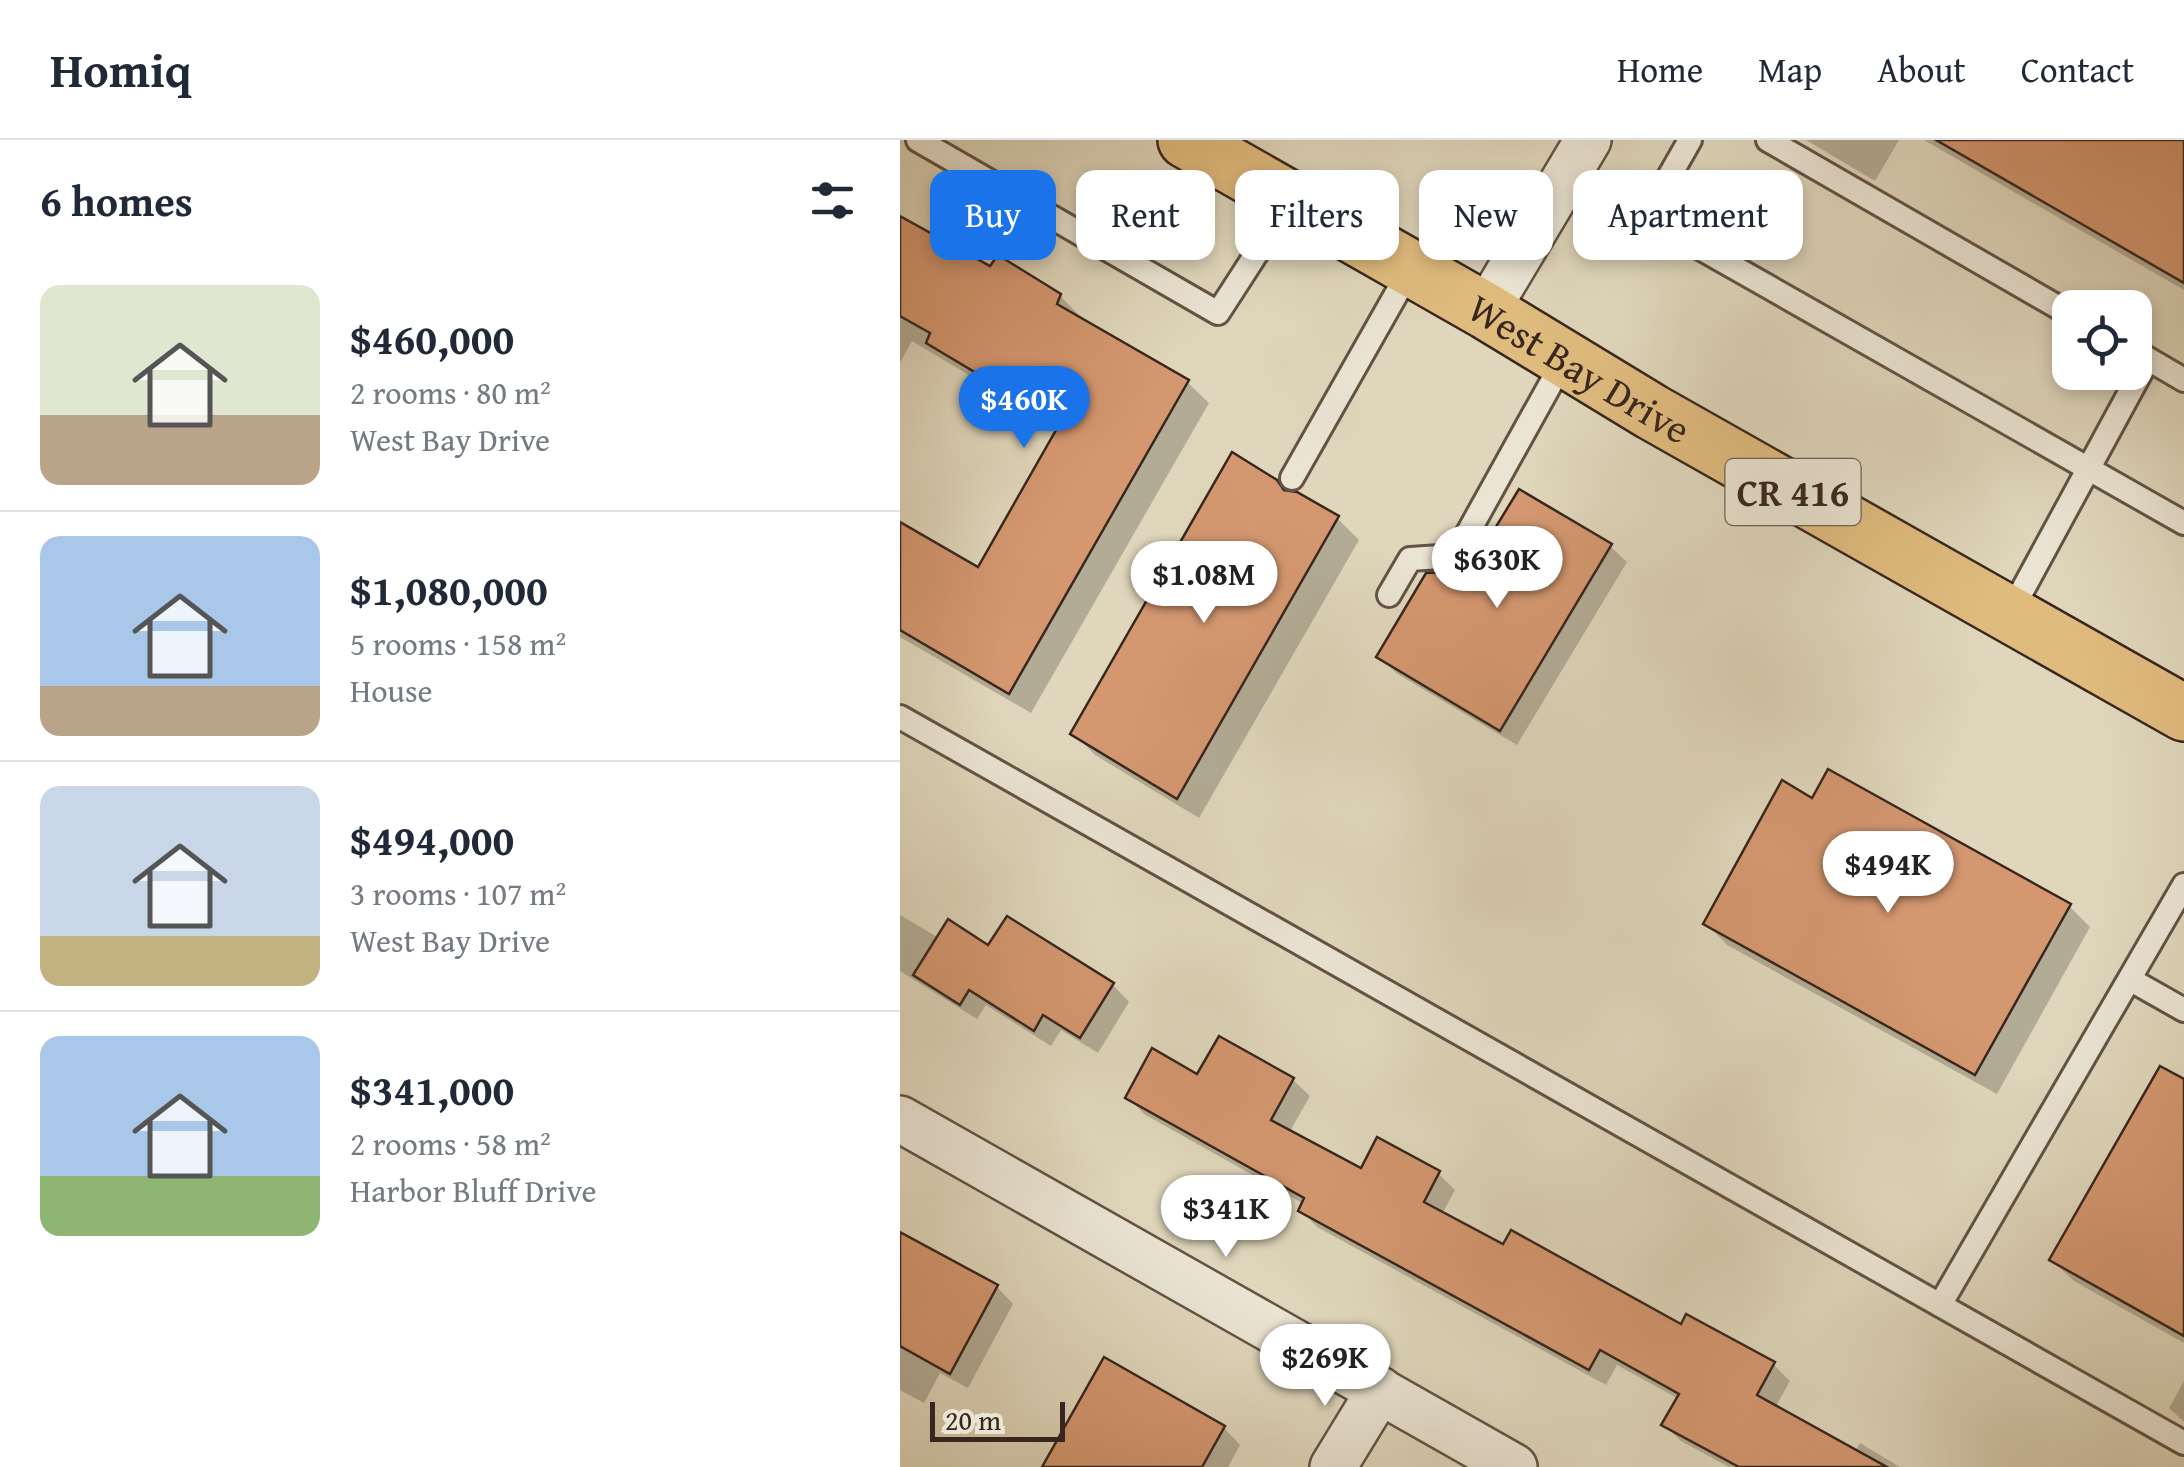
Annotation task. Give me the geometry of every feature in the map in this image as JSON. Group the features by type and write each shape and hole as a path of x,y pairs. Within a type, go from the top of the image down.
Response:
{"main road":[{"name":"West Bay Drive","path":"1186,140 1238,170"},
{"name":"West Bay Drive","path":"1397,260 1652,412 2184,713"}],"street":[{"path":"1486,311 1578,156"},
{"path":"900,1119 1514,1467"},
{"path":"1333,1467 1380,1390"}],"lane":[{"path":"918,140 1218,312 1252,260"},
{"path":"1673,170 1690,140"},
{"path":"1768,140 2052,304"},
{"path":"1722,260 2184,522"},
{"path":"1292,478 1411,268"},
{"path":"1389,595 1410,559 1454,556 1565,358"},
{"path":"2152,361 2184,380"},
{"path":"2009,615 2088,468 2125,390"},
{"path":"900,717 2184,1443"},
{"path":"1940,1305 2184,884"},
{"path":"2130,980 2184,1010"}],"building":[{"path":"1936,140 2184,140 2184,283"},
{"path":"900,216 930,233 930,260 979,260 990,266 994,260 1006,260 1061,294 1057,304 1189,380 1009,694 900,630 900,522 978,567 1060,423 926,343 930,333 900,316"},
{"path":"1232,452 1277,480 1284,490 1297,492 1339,516 1177,799 1070,734"},
{"path":"1519,489 1612,544 1500,731 1376,657 1426,573 1446,572 1463,581"},
{"path":"1828,769 2071,904 1975,1075 1703,924 1782,780 1812,798"},
{"path":"1007,916 1114,983 1080,1038 1043,1015 1034,1031 969,990 960,1005 913,975 948,919 988,945"},
{"path":"1219,1036 1294,1078 1271,1120 1361,1168 1377,1137 1440,1171 1424,1202 1503,1244 1511,1230 1681,1324 1686,1314 1775,1362 1757,1395 1887,1467 1739,1467 1661,1425 1679,1394 1600,1350 1589,1370 1298,1211 1304,1198 1125,1098 1152,1048 1197,1074"},
{"path":"2160,1066 2184,1079 2184,1336 2049,1260"},
{"path":"900,1232 998,1285 950,1374 900,1346"},
{"path":"1104,1357 1225,1426 1202,1467 1042,1467"}]}
